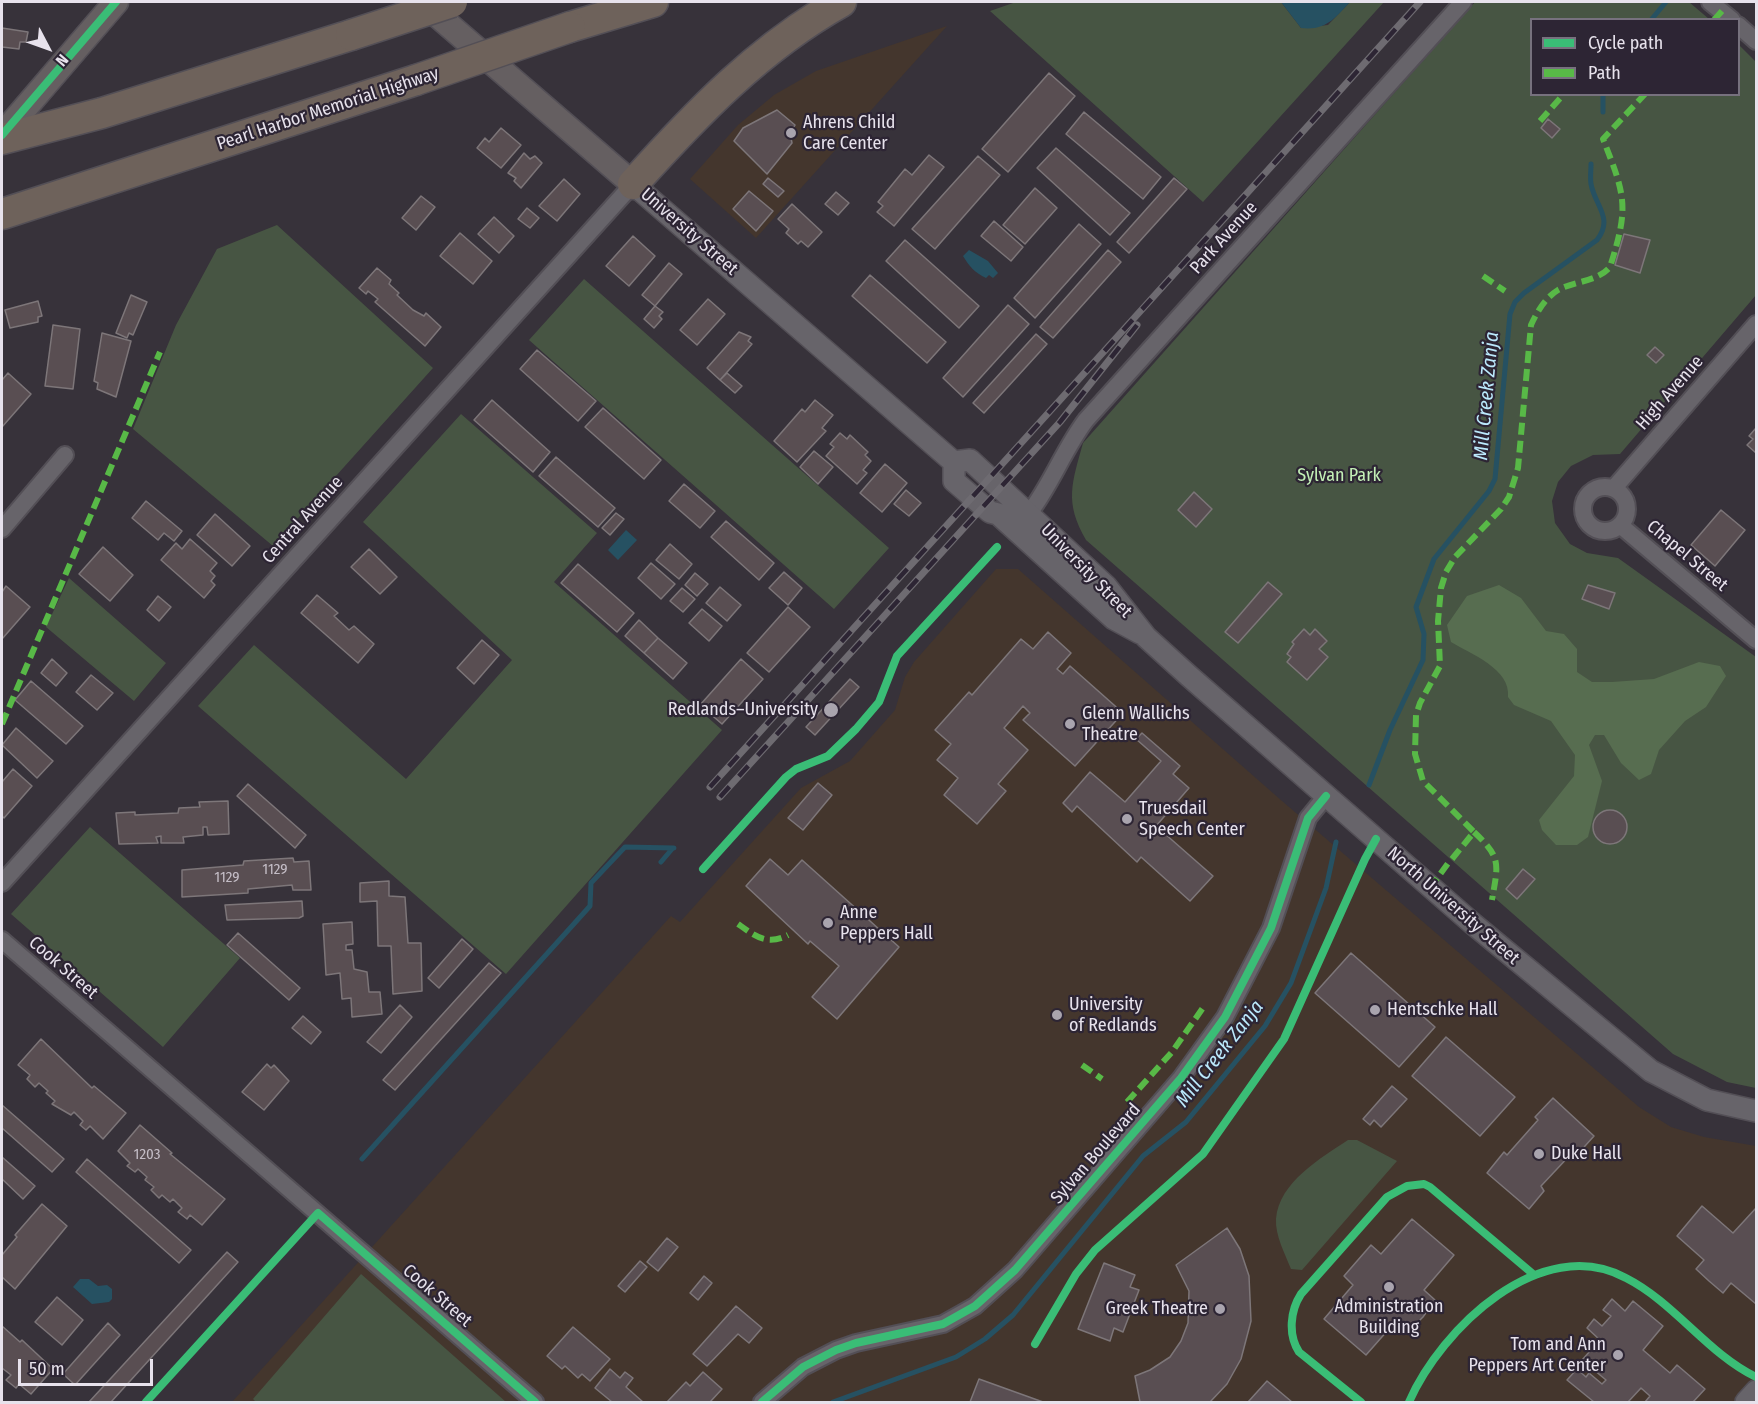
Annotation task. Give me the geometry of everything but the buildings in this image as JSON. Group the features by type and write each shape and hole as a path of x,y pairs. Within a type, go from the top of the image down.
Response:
{"highway":[{"path":"2,137 102,113 452,2"},
{"name":"Pearl Harbor Memorial Highway","path":"9,212 416,80 570,27 653,2"},
{"path":"633,184 698,113 752,63 800,25 841,2"}],"main road":[{"path":"2,137 116,2"},
{"name":"University Street","path":"422,2 633,184"}],"street":[{"name":"Park Avenue","path":"1030,512 1049,487 1061,456 1086,420 1462,2"},
{"path":"1713,2 1730,18"},
{"path":"1740,27 1756,41"},
{"name":"University Street","path":"633,184 954,462 970,460 1030,512 1106,586 1146,637"},
{"name":"Central Avenue","path":"2,883 633,184"},
{"name":"High Avenue","path":"1614,488 1756,324"},
{"path":"2,529 65,455"},
{"name":"University Street","path":"954,462 954,481 990,512 998,514 1113,619 1146,637"},
{"path":"1614,488 1625,498 1627,505 1625,520 1620,525 1614,529 1600,531 1588,523 1583,509 1587,496 1593,490 1614,488"},
{"name":"Chapel Street","path":"1620,525 1756,640"},
{"name":"North University Street","path":"1146,637 1472,923 1651,1071 1707,1100 1756,1112"},
{"name":"Sylvan Boulevard","path":"762,1402 803,1367 836,1350 855,1343 943,1324 975,1306 1015,1270 1181,1078 1225,1017 1270,928 1308,819 1326,796"},
{"name":"Cook Street","path":"2,940 535,1402"},
{"path":"1746,1402 1756,1391"}],"shaded area":[{"name":"Ahrens Child Care Center","path":"947,26 756,238 690,179 738,125 774,95 816,71"},
{"name":"University of Redlands","path":"996,569 1018,569 1282,801 1639,1107 1671,1127 1704,1137 1756,1146 1756,1402 232,1402 671,916 680,922 801,788 850,761 895,710 905,677 914,662"}],"green space":[{"path":"1016,2 1281,2 1301,28 1328,25 1350,2 1384,2 1203,202 990,11"},
{"name":"Sylvan Park","path":"1475,2 1689,2 1708,18 1530,18 1530,96 1740,96 1740,46 1756,62 1756,295 1620,454 1593,455 1571,466 1558,482 1552,501 1555,523 1570,544 1587,553 1618,558 1756,657 1756,1088 1727,1082 1673,1054 1086,540 1079,527 1072,503 1073,481 1083,443"},
{"path":"277,225 433,368 273,546 133,429 176,325 217,249"},
{"path":"584,279 889,548 834,609 529,340"},
{"path":"461,414 597,533 554,582 722,730 506,974 198,706 254,645 406,779 512,660 363,522"},
{"path":"69,578 166,663 134,701 46,627"},
{"path":"1499,585 1521,598 1546,631 1564,634 1577,649 1577,672 1592,682 1654,679 1699,662 1720,666 1726,676 1706,707 1685,721 1659,750 1651,774 1639,780 1621,763 1604,735 1595,735 1589,745 1602,781 1588,837 1577,845 1556,845 1542,830 1539,820 1574,776 1575,755 1551,721 1514,705 1508,697 1503,678 1497,670 1451,642 1447,625 1467,596"},
{"path":"90,827 240,958 163,1047 11,914"},
{"path":"1348,1140 1357,1140 1397,1161 1302,1270 1291,1269 1277,1231 1276,1219 1279,1206 1293,1182 1303,1172"},
{"path":"361,1274 506,1402 256,1402 253,1399"}],"water":[{"path":"1281,2 1350,2 1324,25 1301,28"},
{"path":"969,250 988,261 998,273 993,278 989,275 986,278 975,271 963,256"},
{"path":"626,530 637,540 618,560 608,550"},
{"path":"80,1279 89,1279 98,1286 107,1285 112,1289 112,1299 109,1302 92,1304 73,1287"}],"waterway":[{"name":"Mill Creek Zanja","path":"1653,18 1666,2"},
{"name":"Mill Creek Zanja","path":"1603,96 1603,112"},
{"name":"Mill Creek Zanja","path":"1369,785 1390,730 1423,660 1424,634 1416,607 1434,559 1489,491 1495,479 1510,314 1515,302 1597,240 1602,232 1604,218 1591,184 1591,164"},
{"name":"Mill Creek Zanja","path":"833,1402 956,1357 985,1339 1013,1315 1143,1156 1186,1122 1265,1026 1291,983 1326,888 1336,842"},
{"path":"362,1159 590,906 591,883 625,847 674,848"},
{"path":"661,862 672,849"}],"railway":[{"path":"710,787 1420,2"},
{"path":"720,797 1060,422 1137,325"}],"marked path":[{"path":"1716,18 1722,11"},
{"path":"1540,121 1562,96"},
{"path":"1452,859 1474,832 1423,781 1415,754 1416,715 1440,666 1438,621 1441,588 1446,572 1455,557 1501,509 1509,497 1518,468 1531,325 1536,315 1553,293 1564,287 1599,276 1610,267 1620,230 1622,202 1616,175 1603,139 1643,96"},
{"path":"1483,276 1505,291"},
{"path":"2,724 160,352"},
{"path":"1474,832 1494,855 1496,862 1492,900"},
{"path":"1430,888 1449,862"},
{"path":"738,924 756,936 767,940 788,935"},
{"path":"1127,1102 1172,1052 1205,1005"},
{"path":"1082,1065 1102,1079"}],"cycle path":[{"path":"2,135 116,2"},
{"path":"703,869 786,777 796,769 828,756 856,729 879,702 897,656 997,547"},
{"path":"762,1402 803,1367 836,1350 856,1343 943,1324 975,1306 1015,1270 1181,1078 1225,1017 1271,928 1308,818 1326,796"},
{"path":"1035,1344 1076,1274 1095,1250 1203,1154 1284,1039 1376,839"},
{"path":"1361,1402 1299,1352 1293,1338 1293,1315 1301,1294 1387,1197 1407,1186 1424,1184 1430,1187 1533,1274"},
{"path":"146,1402 318,1213 535,1402"},
{"path":"1409,1402 1424,1374 1444,1345 1469,1319 1498,1295 1528,1278 1561,1268 1594,1267 1626,1278 1644,1288 1722,1355 1756,1377"}],"place":[{"name":"Ahrens Child Care Center","path":"791,133"},
{"name":"Redlands–University","path":"831,710"},
{"name":"Glenn Wallichs Theatre","path":"1070,724"},
{"name":"Truesdail Speech Center","path":"1127,819"},
{"name":"Anne Peppers Hall","path":"828,923"},
{"name":"Hentschke Hall","path":"1375,1010"},
{"name":"University of Redlands","path":"1057,1015"},
{"name":"Duke Hall","path":"1539,1154"},
{"name":"Administration Building","path":"1389,1287"},
{"name":"Greek Theatre","path":"1220,1309"},
{"name":"Tom and Ann Peppers Art Center","path":"1618,1355"}]}
